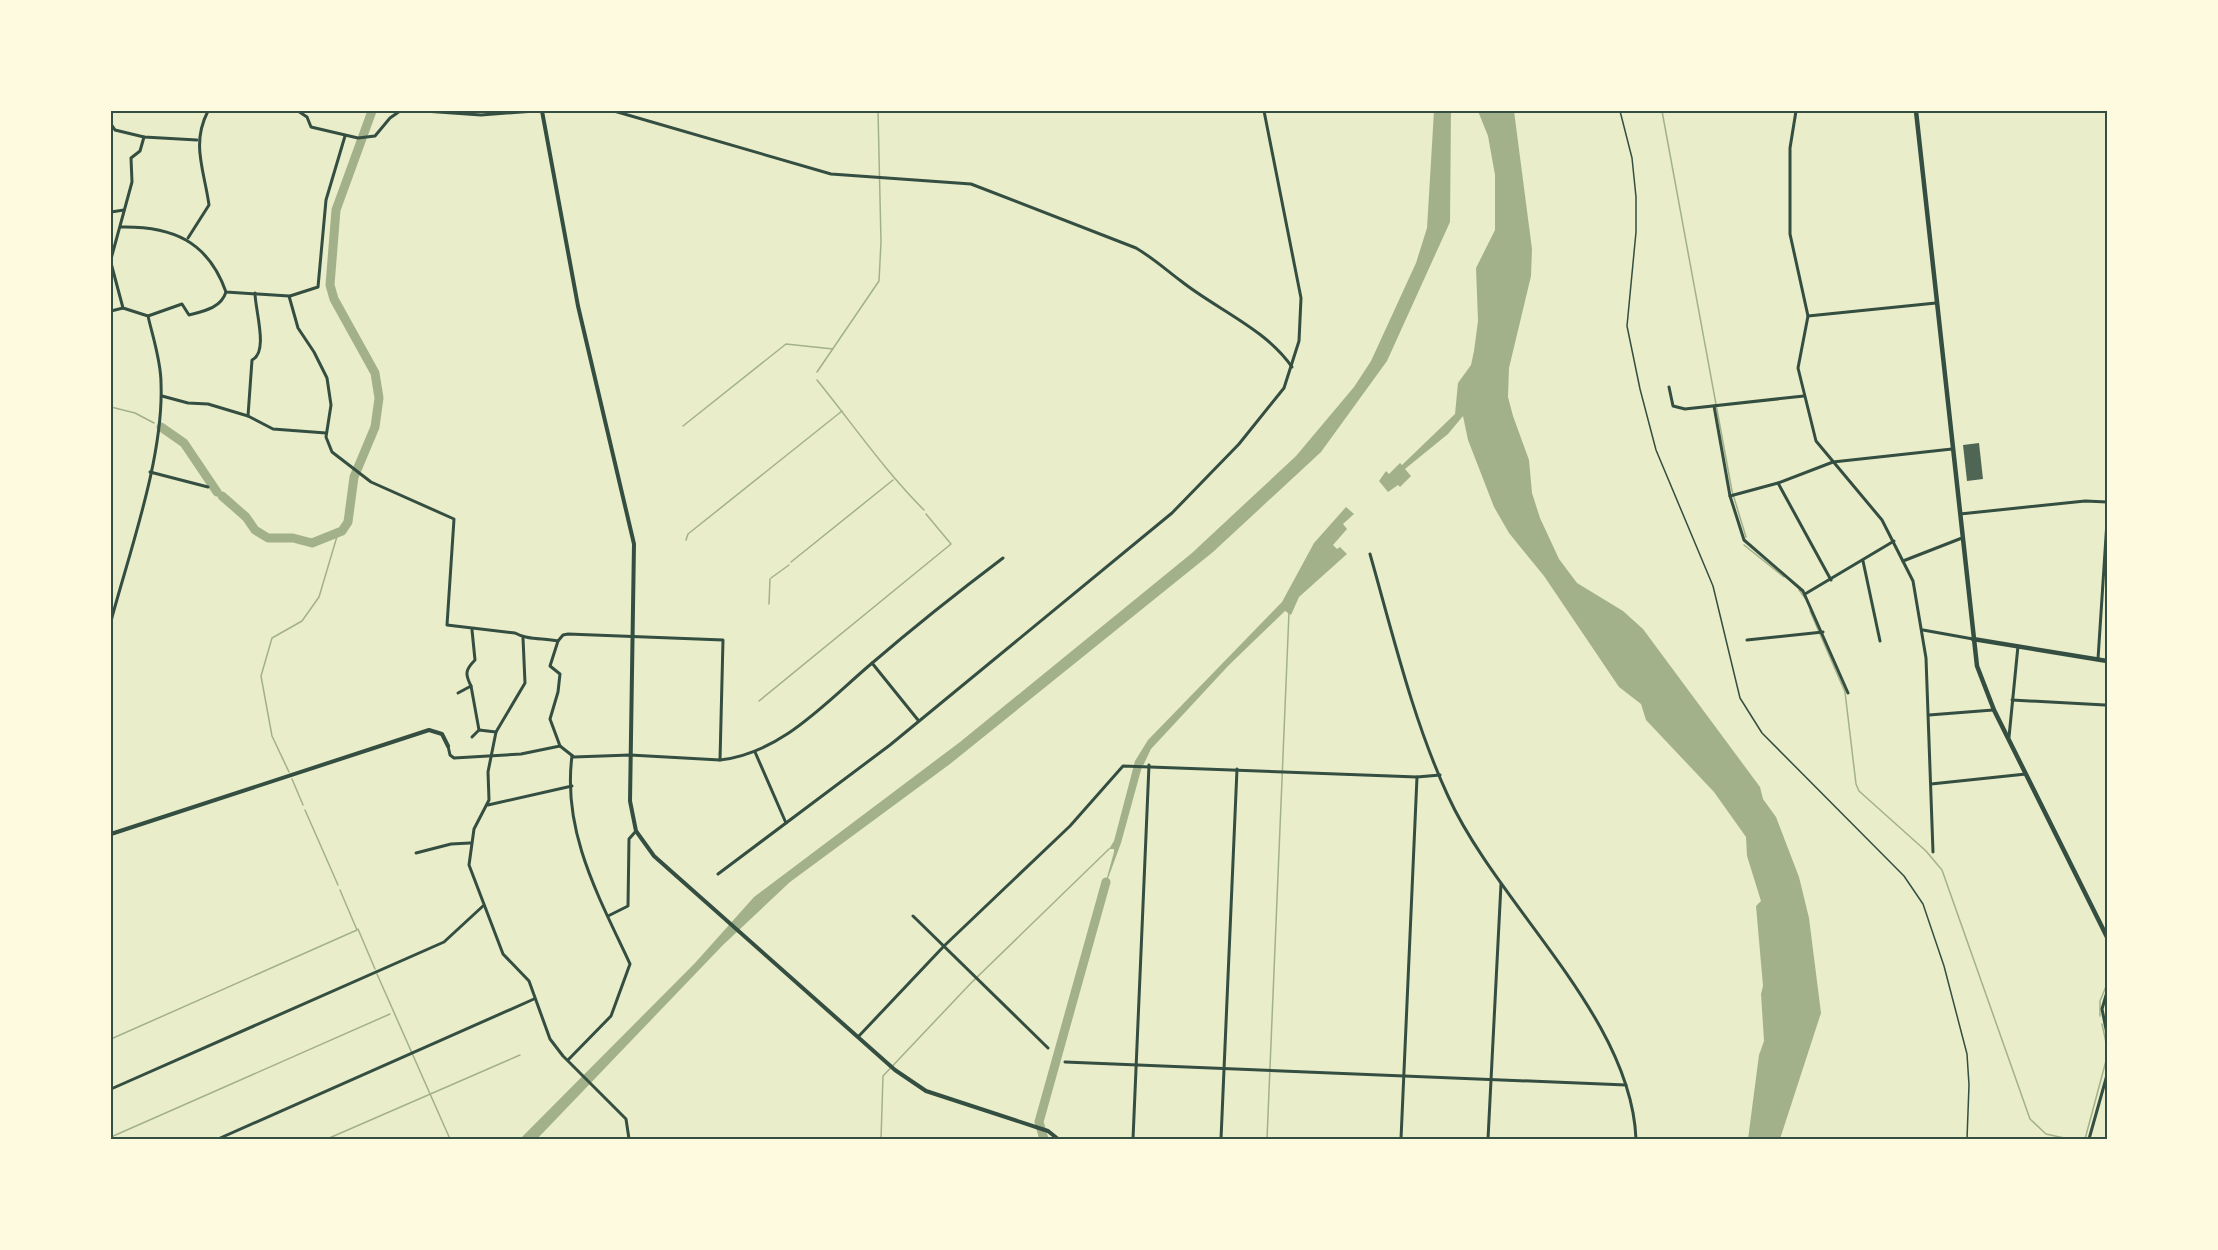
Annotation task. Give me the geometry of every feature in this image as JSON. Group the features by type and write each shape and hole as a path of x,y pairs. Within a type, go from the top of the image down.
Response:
{"main road":[{"path":"1916,111 1973,639 1981,679 2008,739 2107,937"},
{"path":"1973,639 2107,661"}],"street":[{"path":"188,238 209,205 197,140 208,111"},
{"path":"298,111 307,117 311,127 358,138 371,138 400,111"},
{"path":"424,111 481,115 535,111"},
{"path":"543,111 578,306 632,527 634,636 630,812 636,831 649,851 895,1071 926,1091 1048,1131 1058,1139"},
{"path":"614,111 831,174 960,182 988,190 1136,248 1157,260 1180,281 1247,326 1292,367"},
{"path":"718,874 848,778 1179,505 1191,490 1239,444 1284,388 1299,341 1301,298 1264,111"},
{"path":"1796,111 1790,148 1790,234 1808,316 1798,362 1816,441 1872,508 1894,541 1913,581 1923,630 1929,715 1933,852"},
{"path":"111,124 115,130 144,136 197,140"},
{"path":"123,308 111,261 132,182 131,158 140,151 144,136"},
{"path":"226,292 289,296 318,287 326,199 345,136"},
{"path":"111,212 125,210"},
{"path":"121,227 136,226 188,238 220,276 226,292"},
{"path":"111,311 123,308 148,316 182,304 189,315 216,306 226,292"},
{"path":"248,416 252,360 257,357 261,349 255,293"},
{"path":"289,296 298,328 327,378 331,405 326,433 332,452 360,475 454,519 447,625 515,633 523,638 538,637 558,641"},
{"path":"1808,316 1936,303"},
{"path":"111,621 155,454 162,396 148,316"},
{"path":"1669,387 1673,406 1685,409 1805,396"},
{"path":"162,396 188,403 208,404 248,416 273,429 326,433"},
{"path":"1714,406 1731,496 1744,540 1797,584 1805,594 1848,693"},
{"path":"1731,496 1778,483 1833,462 1952,449"},
{"path":"150,472 208,487"},
{"path":"1778,483 1831,580"},
{"path":"1960,514 2085,501 2107,502"},
{"path":"2098,659 2107,521"},
{"path":"1903,561 1962,538"},
{"path":"1805,594 1894,541"},
{"path":"1370,554 1409,689 1453,806 1501,884 1590,1011 1615,1055 1626,1085 1636,1139"},
{"path":"720,760 723,640 568,634 563,635 558,641 550,666 560,674 558,692 550,719 560,746 572,756 630,754 720,760 770,746 812,715 872,663 1003,558"},
{"path":"1863,561 1880,641"},
{"path":"472,629 475,660 467,668 466,676 471,686 479,730"},
{"path":"1923,630 1973,639"},
{"path":"1747,640 1823,632"},
{"path":"523,638 525,683 496,732 490,754 488,805 476,824 470,843 469,865 503,954 526,977 550,1039 568,1061 626,1119 629,1139"},
{"path":"2008,739 2018,646"},
{"path":"872,663 919,720"},
{"path":"458,693 471,686"},
{"path":"2012,700 2105,705"},
{"path":"1929,715 1994,710"},
{"path":"111,834 429,730 442,734 453,758 490,754 521,754 560,746"},
{"path":"471,737 479,730 496,732"},
{"path":"755,752 786,823"},
{"path":"568,1061 611,1016 629,968 577,843 572,756"},
{"path":"858,1037 945,946 1070,826 1118,770 1128,765 1418,777 1440,775"},
{"path":"1133,1139 1148,765"},
{"path":"1221,1139 1237,769"},
{"path":"1931,784 2026,774"},
{"path":"1401,1139 1418,777"},
{"path":"488,805 493,806 518,797 572,786"},
{"path":"608,916 628,906 629,838 636,831"},
{"path":"416,853 451,843 470,843"},
{"path":"1488,1139 1501,884"},
{"path":"111,1089 444,942 483,906"},
{"path":"913,916 1048,1048"},
{"path":"2107,992 2102,1009 2107,1034"},
{"path":"218,1139 534,999"},
{"path":"1065,1062 1626,1085"},
{"path":"2089,1139 2107,1075"}],"path":[{"path":"1620,111 1632,158 1636,197 1628,333 1651,434 1716,596 1736,688 1747,712 1779,752 1904,876 1923,904 1944,966 1967,1054 1969,1086 1967,1139"}],"shaded area":[{"path":"1434,111 1451,111 1450,222 1387,361 1321,452 1213,552 950,764 790,882 723,945 537,1139 520,1139 695,963 754,897 960,742 1192,553 1296,456 1354,387 1371,361 1416,263 1427,228"},
{"path":"1478,111 1514,111 1532,249 1531,276 1509,368 1508,397 1529,460 1532,493 1540,518 1559,559 1577,583 1623,611 1643,629 1760,787 1763,799 1776,817 1799,877 1809,918 1821,1013 1780,1139 1748,1139 1759,1055 1764,1041 1761,994 1763,986 1756,906 1761,901 1747,856 1746,837 1714,792 1646,720 1641,704 1619,687 1544,576 1509,533 1494,507 1468,440 1463,416 1448,434 1405,469 1411,476 1400,487 1398,485 1388,492 1379,481 1386,471 1389,474 1400,463 1402,465 1455,414 1458,383 1471,365 1478,321 1476,268 1495,230 1495,175 1488,136"},
{"path":"1346,507 1354,514 1343,524 1347,529 1333,545 1337,549 1340,547 1347,554 1299,597 1291,615 1285,611 1229,665 1151,749 1141,770 1121,843 1103,892 1114,852 1114,849 1109,849 1114,841 1135,761 1148,740 1282,602 1314,543"}],"building":[{"path":"1979,443 1983,479 1967,481 1963,445"}],"waterway":[{"path":"222,496 246,517 255,530 268,538 293,538 312,543 342,531 348,522 354,477 375,427 379,398 375,373 334,299 330,285 336,210 372,111"},
{"path":"817,372 879,281 881,242 878,111"},
{"path":"1662,111 1732,491 1746,537"},
{"path":"683,426 786,344 833,349"},
{"path":"817,380 882,463 924,510"},
{"path":"111,407 135,413 154,423"},
{"path":"686,540 688,534 842,411"},
{"path":"161,427 184,443 217,492"},
{"path":"791,562 893,480"},
{"path":"759,701 951,544 926,514"},
{"path":"289,772 272,736 261,676 272,638 302,621 319,597 338,533"},
{"path":"1744,545 1784,577"},
{"path":"771,578 789,565"},
{"path":"769,604 770,579"},
{"path":"1799,590 1805,598"},
{"path":"1810,611 1845,692 1856,784 1859,791 1926,851 1942,870 2030,1119 2046,1134 2069,1139"},
{"path":"1267,1139 1289,612"},
{"path":"292,779 303,805"},
{"path":"305,810 338,885"},
{"path":"881,1139 883,1076 971,983 1109,849"},
{"path":"1044,1139 1039,1122 1106,882"},
{"path":"111,1039 357,930 340,890"},
{"path":"358,929 375,969"},
{"path":"377,974 450,1139"},
{"path":"2100,1016 2100,1001 2107,984"},
{"path":"111,1137 390,1014"},
{"path":"2102,1024 2107,1047"},
{"path":"327,1139 520,1055"},
{"path":"2085,1139 2107,1057"}]}
